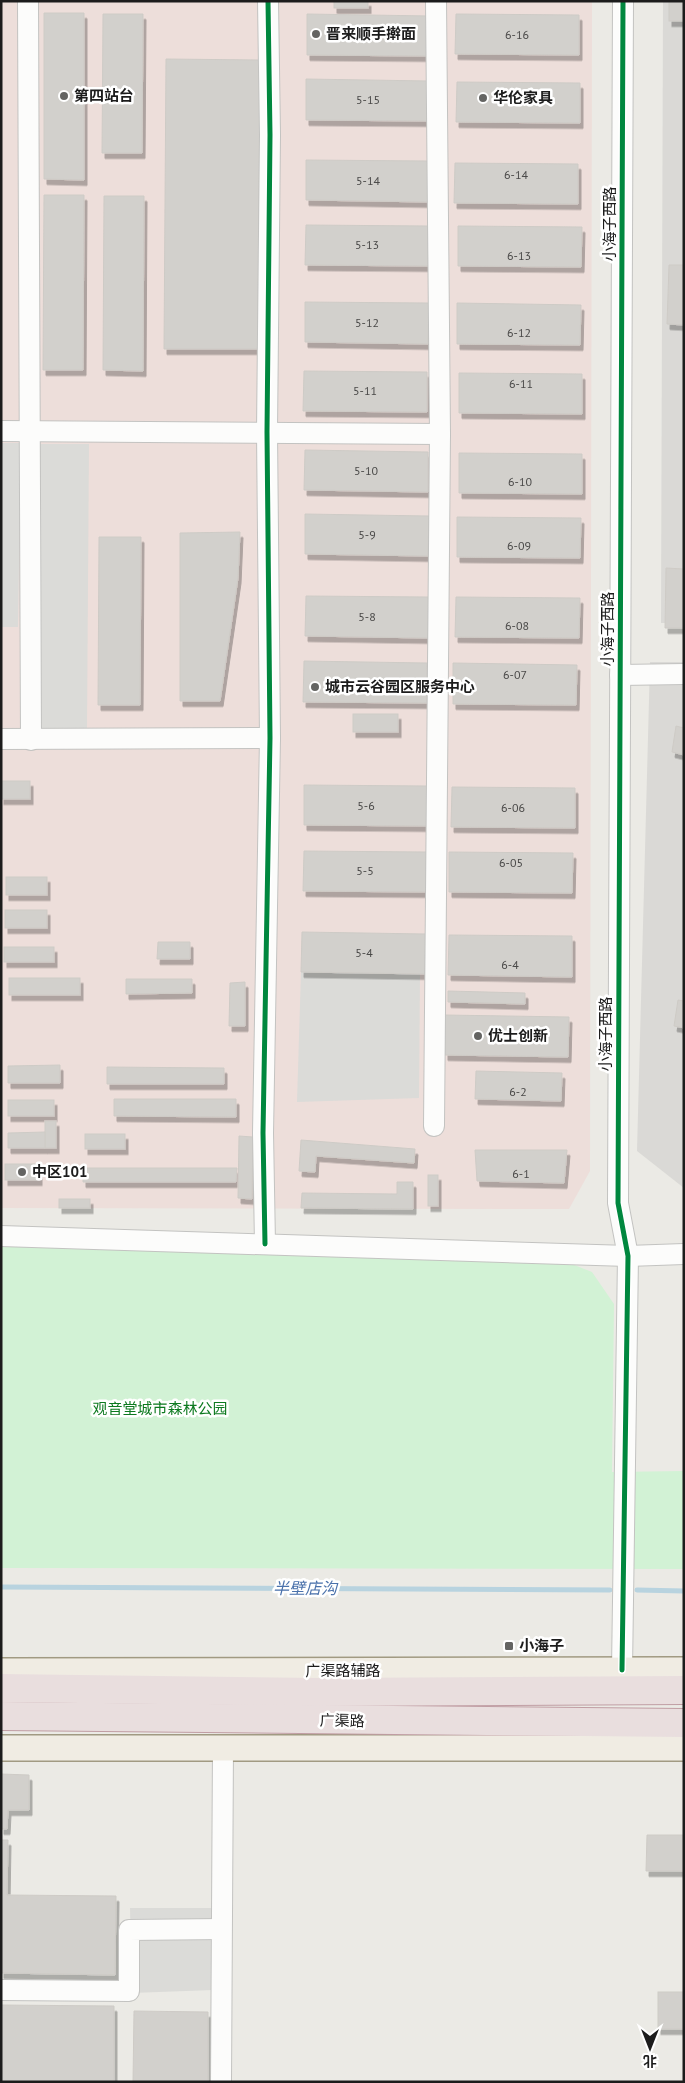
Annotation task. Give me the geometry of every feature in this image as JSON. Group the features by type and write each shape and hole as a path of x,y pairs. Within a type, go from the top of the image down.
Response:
{"highway":[{"name":"广渠路","path":"1,1688 319,1692 684,1690"},
{"name":"广渠路","path":"1,1716 684,1723"}],"main road":[{"name":"广渠路辅路","path":"1,1672 684,1670"},
{"name":"广渠路","path":"1,1748 684,1748"}],"street":[{"path":"28,1 31,740"},
{"path":"265,1244 263,1133 270,738 266,432 270,135 268,1"},
{"path":"434,1126 440,434 436,1"},
{"name":"小海子西路","path":"622,1670 628,1256 618,1203 623,1"},
{"path":"1,431 440,434"},
{"path":"620,676 684,674"},
{"path":"1,739 270,738"},
{"path":"1,1236 628,1256 684,1254"},
{"path":"221,2082 223,1748"},
{"path":"1,1990 129,1991 129,1930 221,1930"}],"shaded area":[{"path":"1,1 592,1 590,1171 569,1209 1,1208"},
{"path":"663,1 684,1 684,623 661,623"},
{"path":"1,443 21,443 18,627 1,627"},
{"path":"39,444 89,444 87,729 38,728"},
{"path":"650,662 684,662 684,1188 637,1151"},
{"path":"301,972 420,974 419,1098 297,1102"},
{"path":"130,1908 213,1908 213,1990 132,1993"}],"green space":[{"name":"观音堂城市森林公园","path":"1,1246 564,1261 592,1272 614,1304 612,1472 684,1471 684,1569 1,1568"}],"building":[{"path":"334,1 368,1 368,8 334,8"},
{"path":"669,1 684,1 684,21 669,21"},
{"name":"第四站台","path":"44,13 84,13 84,180 44,179"},
{"path":"103,14 143,14 142,153 102,153"},
{"path":"307,14 431,16 430,56 307,55"},
{"path":"456,14 579,15 579,55 455,54"},
{"path":"166,59 260,60 258,349 164,349"},
{"path":"306,79 430,81 429,121 306,120"},
{"path":"457,82 580,83 580,123 456,122"},
{"path":"306,160 430,161 429,202 306,200"},
{"path":"455,163 578,164 578,204 454,203"},
{"path":"44,195 84,195 83,370 43,370"},
{"path":"104,196 144,196 143,371 103,370"},
{"path":"306,225 429,226 429,266 305,265"},
{"path":"458,226 582,227 581,267 458,266"},
{"path":"669,265 684,265 684,325 667,324"},
{"path":"305,302 429,303 428,344 305,342"},
{"path":"457,303 581,305 580,345 457,344"},
{"path":"304,371 427,372 427,412 303,411"},
{"path":"459,373 582,374 582,414 459,413"},
{"path":"305,450 428,452 428,492 304,490"},
{"path":"459,453 582,454 582,494 459,493"},
{"path":"305,514 429,516 428,556 305,554"},
{"path":"457,517 581,518 580,558 457,557"},
{"path":"240,532 238,578 220,701 180,701 180,533"},
{"path":"99,537 141,537 140,705 98,705"},
{"path":"666,568 684,569 684,628 665,628"},
{"path":"306,596 429,597 429,638 305,636"},
{"path":"456,597 580,598 579,638 455,637"},
{"path":"304,661 427,663 427,703 303,702"},
{"path":"453,663 577,665 576,705 453,704"},
{"path":"353,714 398,714 398,732 353,732"},
{"path":"676,726 684,728 684,755 672,752"},
{"path":"1,781 30,781 30,799 1,799"},
{"path":"304,785 428,786 427,826 304,825"},
{"path":"452,787 575,788 575,828 451,827"},
{"path":"304,851 427,852 427,892 303,891"},
{"path":"449,852 573,853 572,893 449,892"},
{"path":"6,877 47,877 47,895 6,895"},
{"path":"5,910 47,910 47,928 5,928"},
{"path":"302,932 426,934 425,974 301,972"},
{"path":"449,935 572,936 572,977 448,975"},
{"path":"158,942 190,942 190,959 157,959"},
{"path":"4,947 54,947 54,962 4,962"},
{"path":"9,978 80,978 80,995 9,995"},
{"path":"126,979 192,979 192,993 126,994"},
{"path":"245,982 245,1026 229,1026 230,983"},
{"path":"448,991 525,993 525,1004 448,1002"},
{"path":"678,1000 684,1001 684,1028 674,1026"},
{"path":"445,1015 569,1017 568,1057 445,1055"},
{"path":"60,1065 60,1083 8,1083 8,1066"},
{"path":"107,1067 224,1068 224,1084 107,1084"},
{"path":"476,1071 562,1073 561,1101 475,1099"},
{"path":"114,1099 236,1099 236,1117 114,1116"},
{"path":"8,1100 54,1100 54,1116 8,1116"},
{"path":"45,1121 56,1121 56,1148 45,1148"},
{"path":"45,1132 45,1148 8,1148 8,1133"},
{"path":"85,1134 125,1134 125,1149 85,1149"},
{"path":"239,1136 253,1137 252,1199 238,1198"},
{"path":"301,1140 415,1149 414,1163 316,1156 315,1172 299,1171"},
{"path":"475,1150 567,1150 564,1183 477,1181"},
{"name":"中区101","path":"5,1164 39,1164 39,1180 5,1180"},
{"path":"83,1168 237,1168 236,1182 83,1182"},
{"path":"428,1175 438,1175 438,1206 428,1206"},
{"path":"397,1182 413,1182 413,1209 301,1208 302,1193 397,1194"},
{"path":"59,1199 90,1199 90,1208 59,1208"},
{"path":"1,1774 29,1775 29,1810 8,1810 7,1829 1,1829"},
{"path":"647,1835 684,1835 684,1871 646,1871"},
{"path":"1,1840 8,1840 7,1895 116,1896 115,1975 1,1973"},
{"path":"658,1992 684,1992 684,2029 658,2029"},
{"path":"1,2005 114,2006 114,2082 1,2082"},
{"path":"134,2011 208,2012 208,2082 133,2082"}],"waterway":[{"name":"半壁店沟","path":"1,1587 610,1590"},
{"name":"半壁店沟","path":"637,1590 684,1591"}],"cycle path":[{"path":"265,1244 263,1133 270,738 267,432 270,135 268,1"},
{"path":"622,1670 628,1256 618,1203 623,1"}],"place":[{"name":"晋来顺手擀面","path":"316,34"},
{"name":"第四站台","path":"64,96"},
{"name":"华伦家具","path":"483,98"},
{"name":"城市云谷园区服务中心","path":"315,687"},
{"name":"优士创新","path":"478,1036"},
{"name":"中区101","path":"22,1172"},
{"name":"小海子","path":"509,1646"}]}
